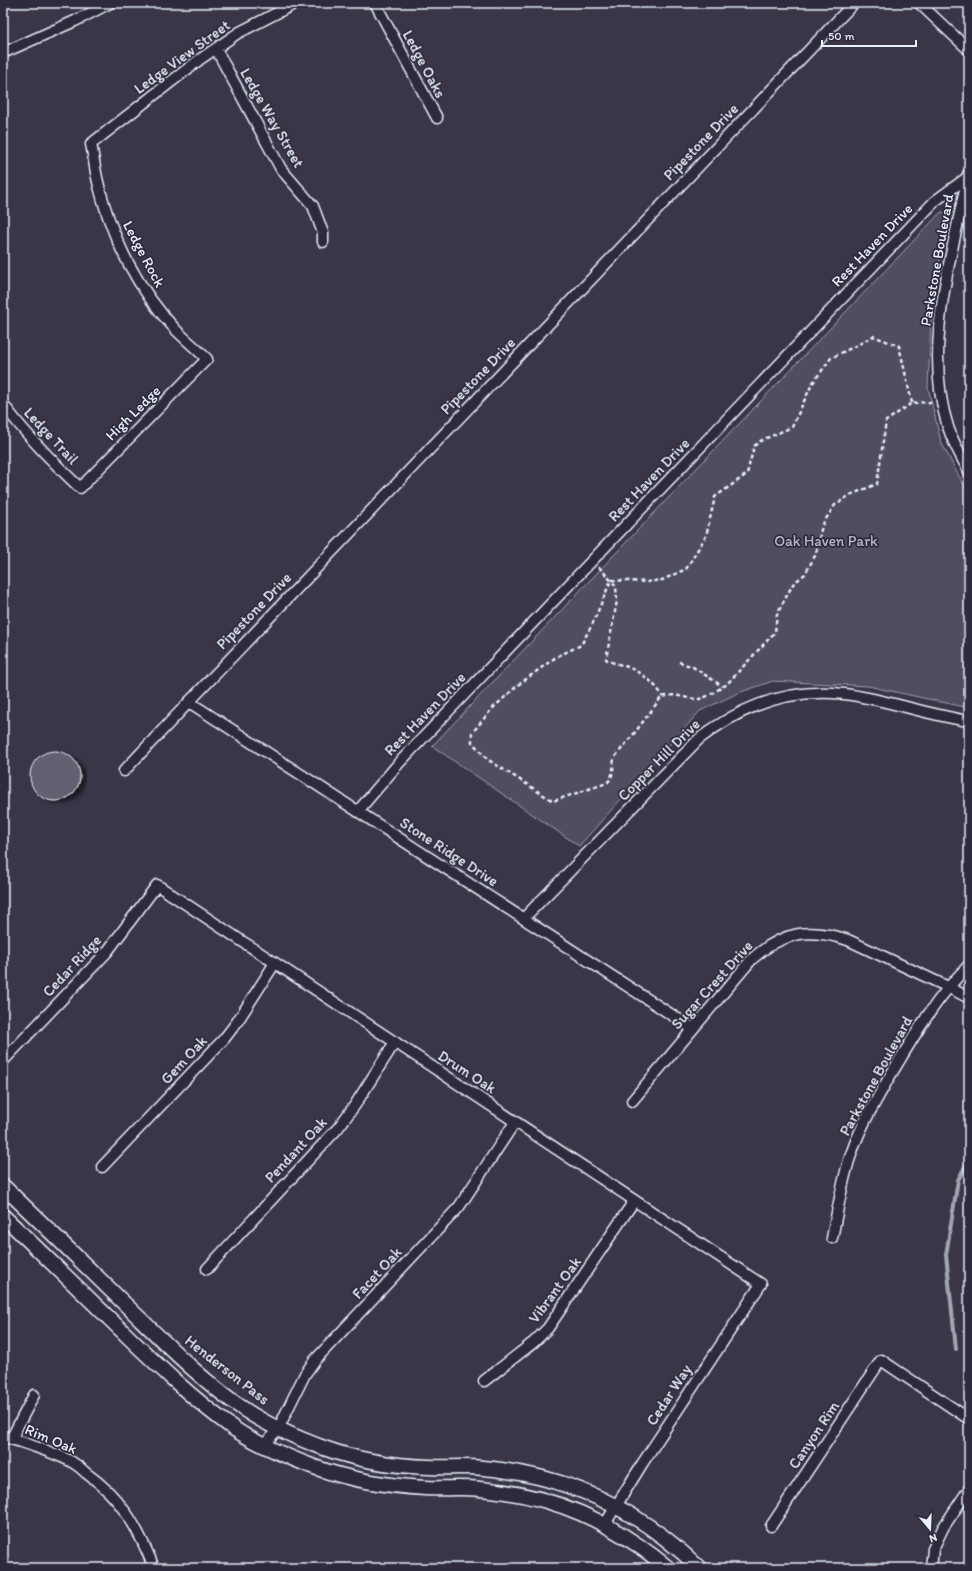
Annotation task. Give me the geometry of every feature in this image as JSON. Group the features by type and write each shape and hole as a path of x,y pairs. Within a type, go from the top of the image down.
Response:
{"street":[{"path":"5,52 75,21 110,3"},
{"name":"Ledge View Street","path":"91,144 199,60 238,33 296,3"},
{"name":"Ledge Oaks","path":"375,3 437,118"},
{"name":"Pipestone Drive","path":"124,771 854,3"},
{"path":"919,3 969,50"},
{"name":"Ledge Way Street","path":"216,49 281,169 314,206 322,233 323,242"},
{"name":"Ledge Rock","path":"91,144 99,185 108,215 120,246 136,276 154,304 176,330 207,359"},
{"name":"Parkstone Boulevard","path":"968,173 941,310 938,368 942,402 948,426 953,440 969,471"},
{"name":"Rest Haven Drive","path":"358,810 399,763 935,201 968,173"},
{"name":"High Ledge","path":"80,488 207,359"},
{"name":"Ledge Trail","path":"3,404 16,422 48,458 80,488"},
{"name":"Copper Hill Drive","path":"524,918 699,739 720,723 748,708 786,696 824,693 863,697 969,721"},
{"name":"Stone Ridge Drive","path":"189,702 358,810 692,1028"},
{"name":"Drum Oak","path":"157,885 761,1284"},
{"name":"Cedar Ridge","path":"4,1058 107,952 157,885"},
{"name":"Sugar Crest Drive","path":"632,1101 692,1028 756,955 780,939 797,934 814,933 825,934 848,940 969,998"},
{"name":"Gem Oak","path":"102,1167 224,1040 275,963"},
{"name":"Parkstone Boulevard","path":"832,1238 848,1164 858,1136 871,1110 925,1018 948,987 969,965"},
{"name":"Pendant Oak","path":"207,1268 338,1128 355,1105 395,1042"},
{"name":"Facet Oak","path":"264,1445 278,1429 305,1374 315,1360 458,1207 515,1122"},
{"name":"Henderson Pass","path":"5,1193 174,1352 246,1411 278,1429 323,1448 357,1458 392,1464 427,1467 481,1467 517,1472 561,1483 616,1505 653,1529 682,1551 699,1568"},
{"name":"Vibrant Oak","path":"484,1381 534,1342 548,1328 634,1201"},
{"path":"3,1216 160,1368 234,1429 273,1450 316,1468 352,1478 389,1485 426,1488 480,1489 513,1493 554,1503 606,1524 641,1546 668,1568"},
{"name":"Cedar Way","path":"606,1524 616,1505 761,1284"},
{"name":"Canyon Rim","path":"771,1526 881,1360 969,1419"},
{"path":"7,1438 34,1395"},
{"name":"Rim Oak","path":"7,1438 72,1462 102,1484 127,1513 137,1529 154,1568"},
{"path":"931,1568 933,1548 943,1528 969,1489"}],"path":[{"path":"611,580 647,582 662,580 686,569 706,536 714,497 747,474 754,446 762,440 792,427 812,384 831,358 873,336 899,346 912,403"},
{"path":"611,580 593,623 581,645 556,657 513,690 491,710 472,733 472,742 487,759 523,784 553,801 561,800 599,786 610,779 613,772 614,758 663,697 674,695 700,699 727,684 774,632 777,614 793,584 805,574 816,554 822,525 835,505 850,495 876,484 886,421 912,403 942,402"},
{"path":"593,560 616,586 617,601 606,659 630,668 657,686 663,697"},
{"path":"679,662 693,667 723,686"}],"green space":[{"name":"Oak Haven Park","path":"941,212 947,213 948,217 932,302 928,387 941,442 969,495 969,708 868,686 773,681 738,693 700,711 579,846 432,746"}],"building":[{"path":"50,751 60,751 73,758 80,771 80,781 73,794 60,801 50,801 41,797 34,790 30,781 30,771 34,762 41,755"}],"waterway":[{"path":"956,1349 946,1255 958,1180 969,1159"}]}
